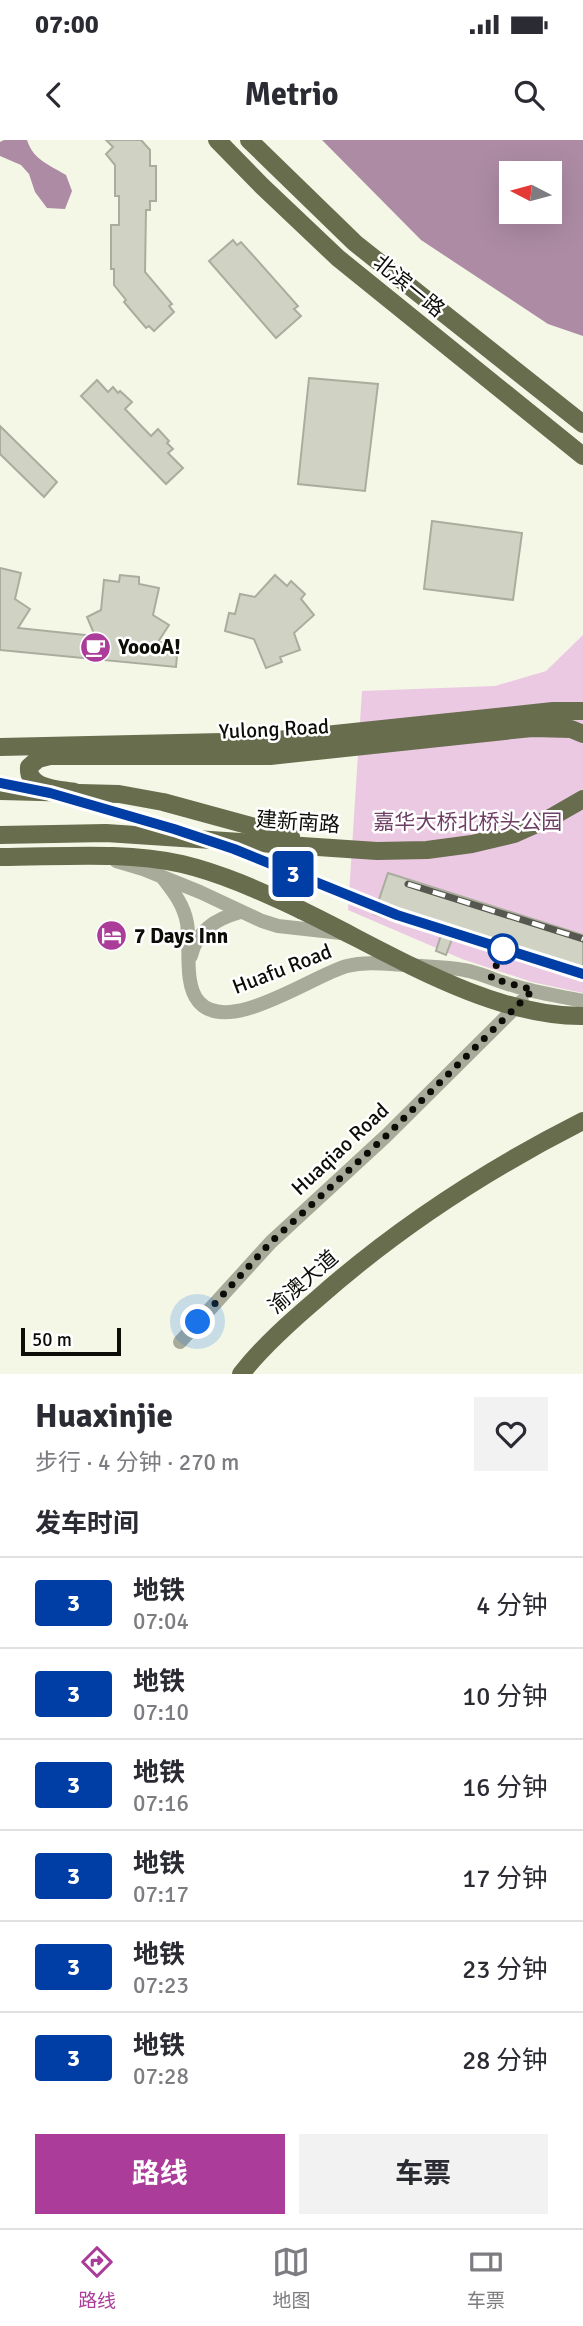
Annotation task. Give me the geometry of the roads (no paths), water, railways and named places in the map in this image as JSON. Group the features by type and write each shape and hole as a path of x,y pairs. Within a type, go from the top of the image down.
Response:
{"main road":[{"name":"北滨一路","path":"218,140 338,258 583,456"},
{"name":"北滨一路","path":"249,140 355,243 583,424"},
{"name":"Yulong Road","path":"0,747 268,741 553,711 583,711"},
{"name":"Yulong Road","path":"75,792 40,785 33,781 29,767 38,759 50,756 270,756 532,728 571,729 583,734"},
{"path":"0,791 119,794 163,802 328,847"},
{"name":"建新南路","path":"0,835 106,833 377,851 427,850 472,844 514,834 583,799"},
{"path":"0,857 102,857 179,864 212,872 302,910 461,989 509,1005 565,1016 583,1016"},
{"name":"渝澳大道","path":"241,1374 291,1321 342,1276 402,1231 468,1185 583,1121"}],"street":[{"path":"102,857 200,892 240,912"},
{"name":"Huafu Road","path":"162,877 177,897 188,924 189,967 193,993 200,1003 212,1010 226,1012 252,1007 345,967 375,963 465,970 583,1001"},
{"path":"189,967 193,949 204,930 220,918 240,912"},
{"name":"Huafu Road","path":"240,912 278,926 353,934"},
{"name":"Huaqiao Road","path":"180,1342 271,1242 386,1136 533,990"}],"railway":[{"path":"408,884 583,939"},
{"path":"369,905 583,975"}],"metro line":[{"name":"3","path":"0,783 50,793 174,829 234,849 397,915 583,974"}],"place":[{"name":"YoooA!","path":"95,647"},
{"name":"7 Days Inn","path":"111,936"}],"park label":[{"name":"嘉华大桥北桥头公园","path":"468,822"}]}
